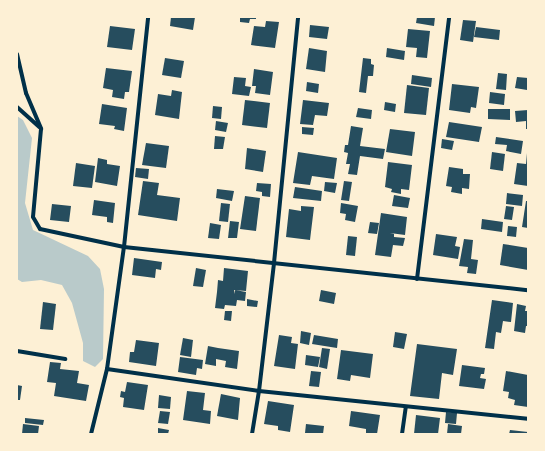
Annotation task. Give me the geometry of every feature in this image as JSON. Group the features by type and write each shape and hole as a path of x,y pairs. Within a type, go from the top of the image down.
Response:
{"street":[{"path":"91,434 107,369 124,247 148,17"},
{"path":"252,434 259,391 274,263 298,17"},
{"path":"417,279 449,17"},
{"path":"17,54 26,92 41,129 33,217 40,229 124,247 528,290"},
{"path":"17,107 41,129"},
{"path":"17,351 65,359"},
{"path":"107,369 259,391 528,419"},
{"path":"402,434 406,407"}],"shaded area":[{"path":"17,116 23,120 32,138 25,203 33,230 88,256 100,269 104,289 103,359 95,367 83,361 83,343 72,303 62,285 41,280 22,282 17,279"}],"building":[{"path":"171,17 195,17 193,30 170,26"},
{"path":"240,17 256,17 256,19 250,19 249,23 240,22"},
{"path":"417,17 435,17 434,26 416,23"},
{"path":"463,20 476,21 473,42 460,40"},
{"path":"266,21 279,22 275,48 251,45 254,26 265,27"},
{"path":"310,25 329,27 327,39 309,37"},
{"path":"110,26 135,29 132,50 107,47"},
{"path":"476,27 500,30 499,40 474,37"},
{"path":"408,29 430,31 427,58 416,57 417,48 406,47"},
{"path":"309,48 327,51 325,72 306,69"},
{"path":"387,48 405,51 404,60 386,57"},
{"path":"165,58 184,61 181,78 162,75"},
{"path":"363,58 371,59 371,64 374,65 373,76 368,76 366,93 359,92"},
{"path":"106,68 132,71 129,92 125,92 124,99 112,97 113,90 103,88"},
{"path":"254,69 273,72 270,95 255,93 256,86 252,86"},
{"path":"498,73 507,74 506,90 496,89"},
{"path":"412,75 432,78 431,87 411,84"},
{"path":"234,77 246,78 245,86 251,87 249,96 232,94"},
{"path":"517,77 528,78 527,90 515,88"},
{"path":"307,82 319,84 318,93 306,91"},
{"path":"452,84 479,87 476,108 471,107 470,113 449,110"},
{"path":"407,85 429,88 426,115 404,113"},
{"path":"172,90 182,92 179,119 155,115 158,94 171,96"},
{"path":"490,92 505,94 504,105 489,103"},
{"path":"245,100 270,103 267,128 242,125"},
{"path":"303,100 329,103 327,116 315,115 313,125 300,124"},
{"path":"385,102 396,104 395,112 384,110"},
{"path":"102,104 127,108 124,131 114,129 115,126 99,124"},
{"path":"213,106 222,107 221,119 212,118"},
{"path":"358,108 372,110 371,119 356,117"},
{"path":"488,109 510,109 510,120 488,119"},
{"path":"528,110 528,129 526,129 526,121 516,122 515,111"},
{"path":"216,121 228,123 226,132 215,130"},
{"path":"449,122 482,127 479,142 446,137"},
{"path":"351,126 363,128 360,146 385,149 383,159 360,156 357,175 348,174 350,164 346,164 348,153 344,152 345,145 348,145"},
{"path":"302,127 314,128 313,135 302,134"},
{"path":"390,129 415,132 412,156 386,152"},
{"path":"215,136 225,137 223,149 214,149"},
{"path":"496,137 523,141 521,154 506,151 507,145 495,144"},
{"path":"442,139 454,141 452,150 441,148"},
{"path":"146,143 169,146 166,168 142,165"},
{"path":"247,148 266,151 263,172 245,169"},
{"path":"298,152 337,158 334,179 312,176 310,185 293,183"},
{"path":"492,152 505,154 503,171 490,169"},
{"path":"527,153 528,186 514,184 517,163 526,164"},
{"path":"98,158 107,160 107,164 120,166 117,186 95,182"},
{"path":"388,162 412,165 409,190 401,189 401,194 391,192 392,189 385,187"},
{"path":"76,163 95,166 92,188 73,186"},
{"path":"449,167 463,169 463,174 470,174 469,189 462,188 462,194 451,192 452,187 446,186"},
{"path":"136,168 149,169 148,179 135,177"},
{"path":"143,181 159,183 157,195 180,198 177,221 138,215"},
{"path":"344,181 352,182 349,201 341,200"},
{"path":"325,182 337,183 335,193 324,191"},
{"path":"257,183 271,184 270,197 262,196 262,192 256,191"},
{"path":"295,187 322,191 321,201 293,198"},
{"path":"217,189 234,191 232,201 216,198"},
{"path":"507,193 523,195 522,206 506,204"},
{"path":"394,195 410,198 408,208 392,206"},
{"path":"245,196 260,198 256,231 240,229"},
{"path":"94,200 115,203 113,223 107,222 107,217 92,215"},
{"path":"526,201 528,201 528,228 522,227"},
{"path":"221,203 230,204 228,222 219,221"},
{"path":"341,203 358,206 355,222 345,220 346,214 340,213"},
{"path":"52,204 71,206 69,222 50,220"},
{"path":"301,206 314,207 310,240 286,237 289,209 301,211"},
{"path":"506,206 514,207 512,220 504,219"},
{"path":"381,213 407,217 405,235 390,233 394,234 394,237 405,238 403,246 393,245 391,257 375,255"},
{"path":"482,219 503,222 502,232 481,229"},
{"path":"230,221 239,222 237,238 228,238"},
{"path":"370,222 379,223 377,234 368,233"},
{"path":"210,223 221,225 219,239 208,238"},
{"path":"508,226 517,227 516,237 507,236"},
{"path":"436,234 457,237 455,246 460,247 458,259 433,255"},
{"path":"348,236 357,237 355,256 346,255"},
{"path":"464,239 473,240 471,259 478,260 476,274 467,273 468,267 459,266"},
{"path":"503,244 528,248 528,270 500,265"},
{"path":"134,258 162,262 161,270 156,269 155,278 132,275"},
{"path":"196,268 206,270 203,287 193,286"},
{"path":"224,268 248,271 246,291 236,290 246,292 245,301 237,300 236,306 225,305 224,309 215,308 218,280 223,281"},
{"path":"321,290 336,293 334,304 319,301"},
{"path":"247,299 258,301 257,307 247,306"},
{"path":"492,300 513,303 511,322 503,321 501,333 496,332 494,349 485,348"},
{"path":"43,302 56,304 53,330 40,329"},
{"path":"517,304 526,306 525,311 528,311 528,326 526,326 525,333 514,331"},
{"path":"225,311 232,311 231,321 224,320"},
{"path":"301,331 311,333 309,345 300,343"},
{"path":"395,332 407,334 404,349 393,347"},
{"path":"279,335 292,337 291,343 298,344 295,369 274,366"},
{"path":"314,335 338,339 337,348 312,344"},
{"path":"183,338 193,340 191,357 180,355"},
{"path":"136,340 159,343 156,366 129,362 130,352 134,352"},
{"path":"417,344 457,349 453,375 442,373 439,399 410,396"},
{"path":"208,346 239,351 237,369 225,367 226,361 216,359 216,366 205,364"},
{"path":"322,348 330,349 327,369 319,367"},
{"path":"341,350 373,354 370,378 351,375 350,381 337,379"},
{"path":"306,355 320,357 318,367 305,365"},
{"path":"180,357 203,360 202,369 197,368 196,375 178,372"},
{"path":"50,362 61,363 60,369 79,371 77,383 89,385 86,401 54,396 56,383 47,382"},
{"path":"462,365 485,368 484,374 481,374 480,378 486,379 484,389 459,386"},
{"path":"311,371 321,372 319,387 309,386"},
{"path":"506,371 528,375 528,407 514,405 515,400 508,398 509,392 503,391"},
{"path":"127,382 148,385 144,410 123,407 124,398 120,397 121,391 125,392"},
{"path":"17,385 22,386 20,400 17,400"},
{"path":"187,391 205,393 203,410 211,411 210,424 183,420"},
{"path":"221,394 240,398 238,420 217,416"},
{"path":"159,395 171,397 170,409 158,408"},
{"path":"268,401 294,405 290,432 278,430 278,426 264,424"},
{"path":"160,411 170,412 168,424 158,423"},
{"path":"351,411 380,415 377,434 366,434 366,429 349,426"},
{"path":"446,412 457,413 456,424 445,423"},
{"path":"416,415 440,418 438,434 414,434"},
{"path":"25,418 44,420 43,425 25,423"},
{"path":"23,424 39,426 38,434 22,434"},
{"path":"306,424 324,426 323,434 305,433"},
{"path":"448,424 462,426 461,434 447,434"},
{"path":"158,428 169,430 168,434 158,434"},
{"path":"510,430 528,432 528,434 509,434"}]}
